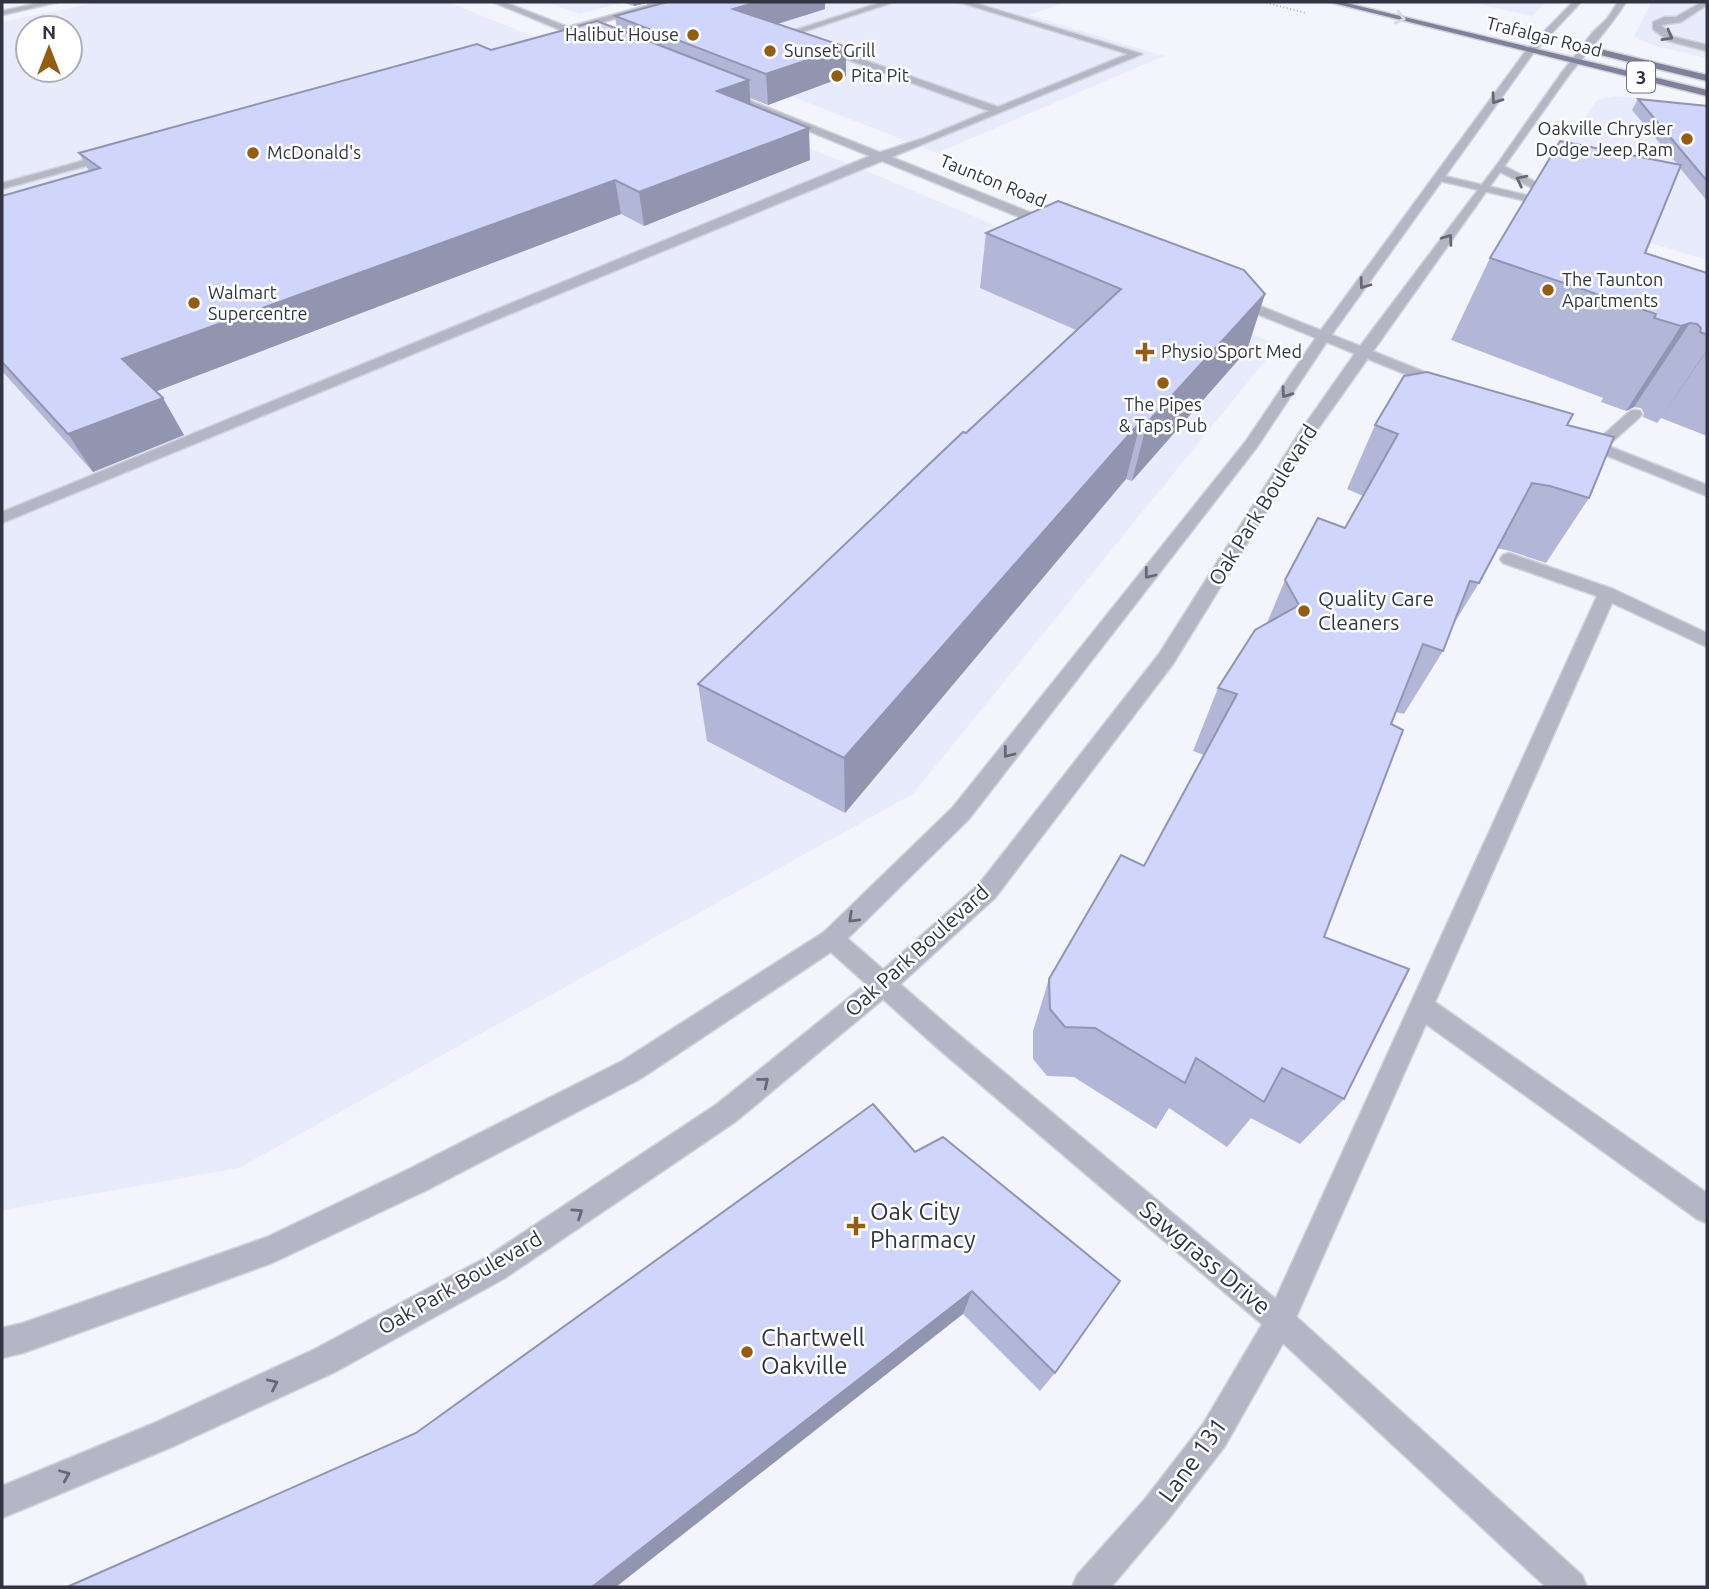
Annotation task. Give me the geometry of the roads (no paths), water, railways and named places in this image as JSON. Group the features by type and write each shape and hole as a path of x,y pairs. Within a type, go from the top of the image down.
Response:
{"main road":[{"name":"Trafalgar Road","path":"1333,2 1539,42 1707,93"},
{"name":"Trafalgar Road","path":"1578,53 1707,78"}],"street":[{"path":"2,13 54,2"},
{"path":"497,2 603,44"},
{"path":"554,33 668,2"},
{"path":"890,2 784,35 996,110"},
{"path":"2,519 879,156 928,140 1137,54 963,2"},
{"name":"Oak Park Boulevard","path":"2,1343 23,1338 272,1250 417,1180 631,1070 832,939 961,813 1252,444 1324,336 1539,42 1577,2"},
{"name":"Oak Park Boulevard","path":"2,1502 163,1434 324,1361 495,1268 726,1113 885,983 987,891 1173,648 1307,433 1363,352 1500,168 1578,53 1610,21 1622,2"},
{"path":"1696,14 1707,2"},
{"path":"1707,12 1656,24 1657,29 1671,39 1707,48"},
{"name":"Taunton Road","path":"716,90 1066,232"},
{"path":"2,186 125,152"},
{"path":"1440,178 1538,203 1568,203 1500,168"},
{"path":"1226,297 1457,390"},
{"path":"1598,447 1635,414"},
{"path":"1573,437 1707,491"},
{"path":"1509,559 1607,593 1707,641"},
{"name":"Lane 131","path":"1089,1587 1156,1510 1214,1434 1280,1321 1607,593"},
{"name":"Sawgrass Drive","path":"832,939 943,1037 1280,1321 1570,1587"},
{"path":"1422,1006 1707,1209"}],"place":[{"name":"Halibut House","path":"693,35"},
{"name":"Sunset Grill","path":"770,51"},
{"name":"Pita Pit","path":"837,76"},
{"name":"Oakville Chrysler Dodge Jeep Ram","path":"1687,139"},
{"name":"McDonald's","path":"253,153"},
{"name":"The Taunton Apartments","path":"1548,290"},
{"name":"Walmart Supercentre","path":"194,303"},
{"name":"Physio Sport Med","path":"1145,352"},
{"name":"The Pipes & Taps Pub","path":"1163,383"},
{"name":"Quality Care Cleaners","path":"1304,611"},
{"name":"Oak City Pharmacy","path":"856,1226"},
{"name":"Chartwell Oakville","path":"747,1352"}]}
